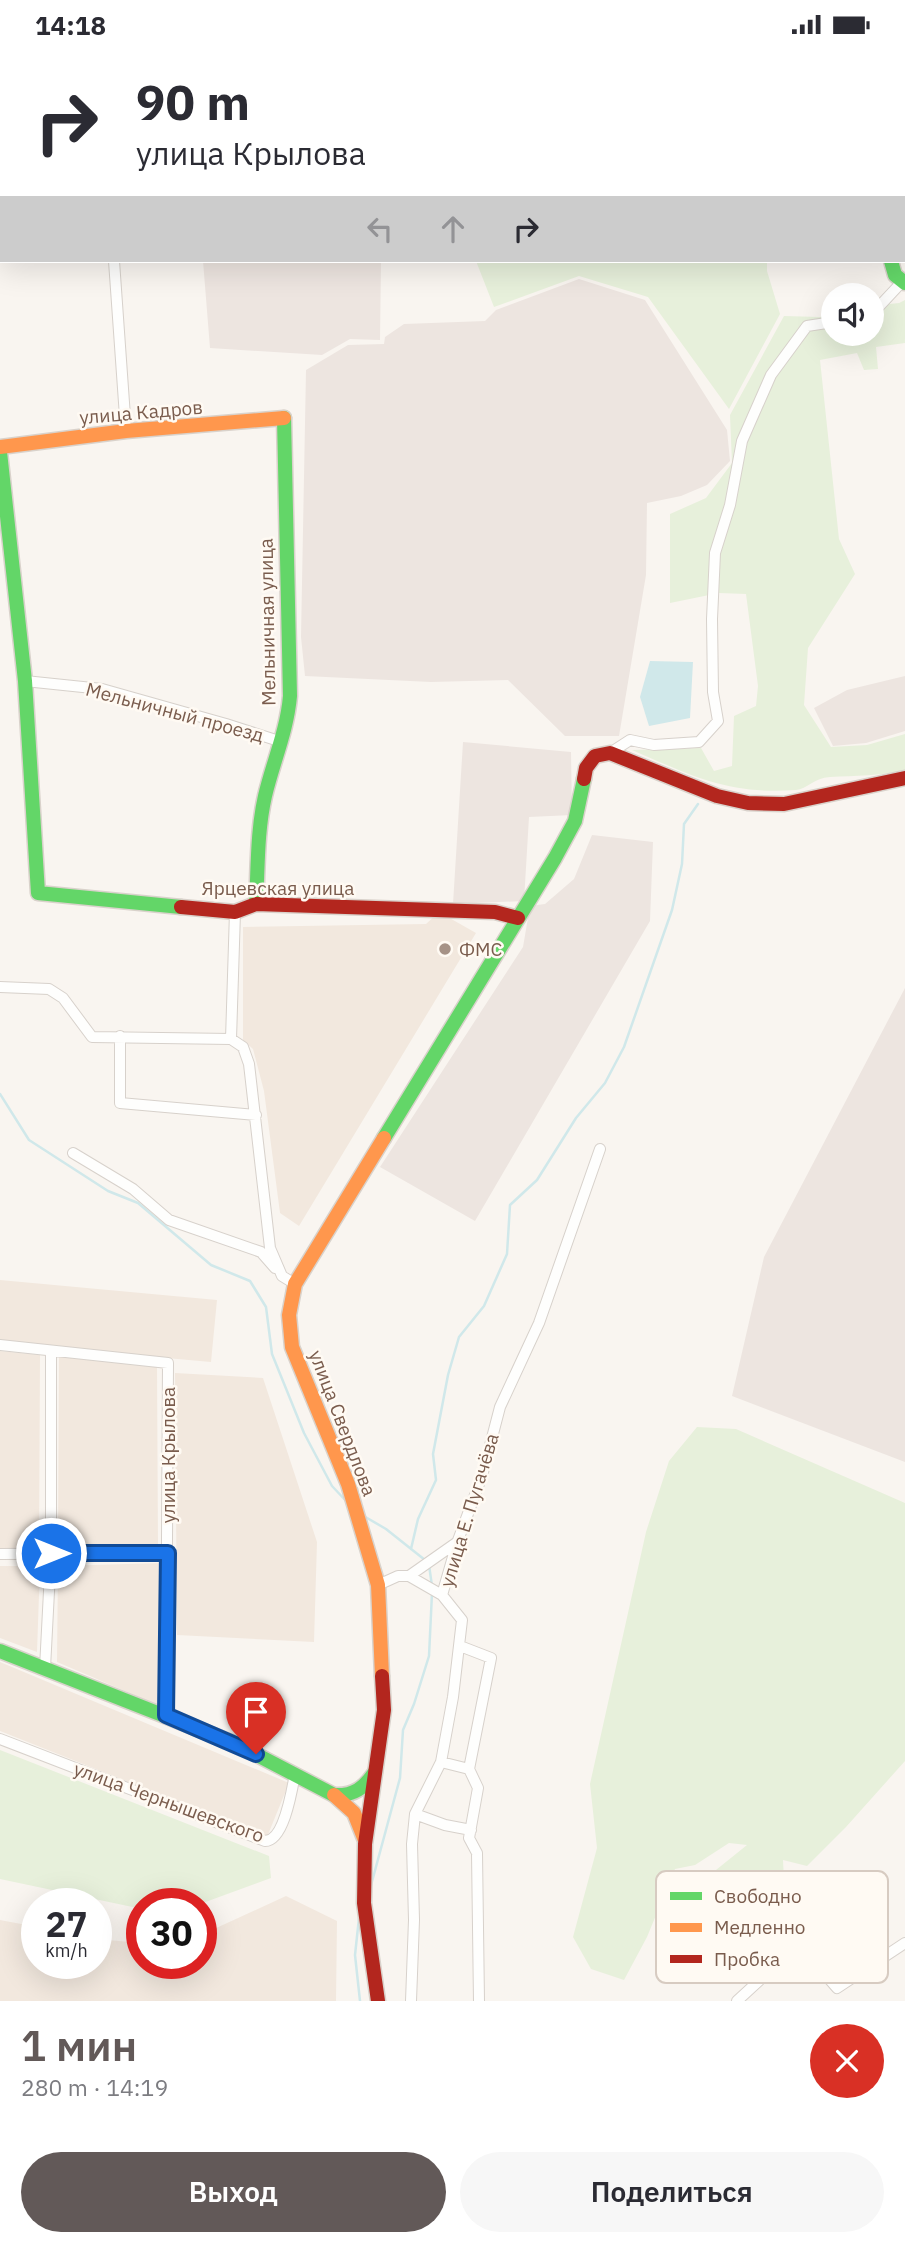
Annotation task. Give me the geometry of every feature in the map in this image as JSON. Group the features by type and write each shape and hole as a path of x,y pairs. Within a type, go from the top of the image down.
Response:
{"street":[{"path":"114,263 126,431"},
{"path":"884,302 904,282 895,275 892,263"},
{"path":"611,754 630,740 654,745 699,743 718,721 713,692 715,552 730,505 742,440 771,375 807,326 821,324"},
{"name":"улица Кадров","path":"0,450 126,431 285,418"},
{"name":"Мельничная улица","path":"256,904 260,824 265,796 288,721 290,696 284,481 285,418"},
{"path":"0,450 25,681"},
{"name":"Мельничный проезд","path":"25,681 102,689 282,742"},
{"name":"Ярцевская улица","path":"25,681 37,893 235,912 256,904 495,912 518,918"},
{"path":"611,754 717,796 748,803 784,803 905,778"},
{"name":"улица Свердлова","path":"378,2001 364,1903 365,1844 384,1710 378,1585 348,1484 292,1347 288,1325 288,1280 569,834 579,807 583,775 589,762 595,756 611,754"},
{"path":"231,1039 235,912"},
{"path":"0,987 49,989 63,998 92,1037 231,1039 243,1047 249,1064 256,1115 270,1248 288,1280"},
{"path":"120,1037 120,1103 256,1115"},
{"name":"улица Е. Пугачёва","path":"411,2001 414,1920 412,1844 415,1814 429,1791 441,1762 462,1620 442,1595 457,1543 482,1476 500,1406 539,1323 600,1149"},
{"path":"73,1153 133,1189 169,1220 261,1252 288,1280"},
{"path":"0,1345 51,1351 51,1553 45,1668"},
{"name":"улица Крылова","path":"51,1351 168,1363 166,1715"},
{"path":"410,1576 457,1543"},
{"path":"0,1553 168,1553"},
{"path":"378,1585 398,1576 410,1576 442,1595"},
{"path":"460,1646 491,1658 469,1769 478,1787 470,1837 477,1853 480,2001"},
{"path":"0,1651 236,1744 296,1774 334,1795 354,1812 362,1826 365,1844"},
{"name":"улица Чернышевского","path":"0,1739 265,1841 276,1837 296,1774"},
{"path":"441,1762 469,1769"},
{"path":"334,1795 358,1792 367,1785 376,1771"},
{"path":"415,1814 445,1825 471,1830"},
{"path":"888,1954 905,1943"},
{"path":"737,2001 756,1983"},
{"path":"832,1983 837,1989 846,1983"}],"shaded area":[{"path":"203,263 381,263 380,340 350,339 322,355 210,348"},
{"path":"579,279 645,300 727,430 730,461 707,485 681,496 647,503 646,575 619,736 565,736 508,680 431,682 305,676 301,637 306,370 348,345 384,344 385,337 404,324 485,321 496,310"},
{"path":"905,676 905,731 866,743 833,746 814,708 847,690"},
{"path":"463,742 571,752 572,815 529,817 524,901 453,904"},
{"path":"592,835 653,842 650,921 475,1221 380,1167 523,947 530,906 545,904 574,879"},
{"path":"439,912 476,933 299,1226 280,1213 264,1091 253,1049 243,1040 243,927 426,924"},
{"path":"905,988 905,1462 732,1396 764,1257"},
{"path":"0,1280 217,1300 211,1362 0,1343"},
{"path":"0,1351 40,1355 39,1548 0,1549"},
{"path":"59,1354 157,1366 158,1544 58,1547"},
{"path":"175,1373 263,1378 317,1542 314,1642 177,1635"},
{"path":"162,1563 160,1706 57,1662 58,1566"},
{"path":"0,1566 40,1566 37,1652 0,1638"},
{"path":"0,1662 289,1783 267,1837 0,1731"},
{"path":"286,1896 337,1921 336,2001 0,2001 0,1920 21,1924 21,1979 112,1979 112,1940 126,1942 126,1979 217,1979 217,1928"}],"green space":[{"path":"477,263 767,263 780,314 729,409 648,297 579,276 494,307"},
{"path":"905,300 905,343 884,346 884,305"},
{"path":"784,316 820,317 821,346 883,346 876,347 878,369 864,370 857,353 820,360 839,539 855,574 808,648 804,705 831,747 867,745 905,734 905,771 824,778 796,790 751,790 711,782 632,750 701,748 714,771 732,766 734,716 756,706 758,686 746,594 719,593 670,603 670,514 706,498 732,463 730,415"},
{"path":"697,1427 736,1429 905,1503 905,1761 807,1866 783,1860 784,1871 715,1871 747,1845 729,1843 695,1865 674,1871 656,1871 656,1915 624,1980 591,1969 573,1937 597,1848 590,1784 646,1532 669,1461"},
{"path":"0,1750 269,1856 271,1878 217,1898 217,1888 126,1888 126,1906 112,1903 112,1888 43,1888 0,1879"}],"water":[{"path":"650,661 693,662 690,718 649,726 640,697"}],"waterway":[{"path":"411,1549 418,1519 436,1480 433,1454 448,1375 459,1337 484,1306 507,1254 510,1205 537,1180 576,1118 605,1083 624,1047 672,910 682,864 684,824 698,804"},
{"path":"0,1094 29,1140 108,1191 138,1203 211,1265 250,1281 266,1307 272,1354 304,1433 332,1486 347,1502"},
{"path":"362,1515 386,1529 425,1560"},
{"path":"429,1565 432,1586"},
{"path":"370,1889 400,1778 403,1730 429,1656 432,1593"},
{"path":"359,1918 355,1955 360,2001"}],"traffic: fast":[{"path":"892,263 895,275 905,283"},
{"path":"256,904 262,809 286,722 290,696 284,418"},
{"path":"0,452 25,681 38,893 181,907"},
{"path":"384,1138 555,858 575,821 584,779"},
{"path":"0,1651 236,1744 334,1795 358,1790 375,1772"}],"traffic: slow":[{"path":"0,447 126,431 284,418"},
{"path":"382,1676 378,1585 348,1484 292,1347 289,1315 295,1284 384,1138"},
{"path":"334,1795 354,1813 364,1838"}],"traffic: jam":[{"path":"584,779 586,768 595,756 610,753 717,796 748,803 784,804 905,778"},
{"path":"181,907 235,912 256,904 495,912 518,918"},
{"path":"378,2001 364,1903 365,1844 384,1710 382,1676"}],"place":[{"name":"ФМС","path":"445,949"}],"route":[{"path":"51,1553 168,1553 166,1715 256,1754"}]}
